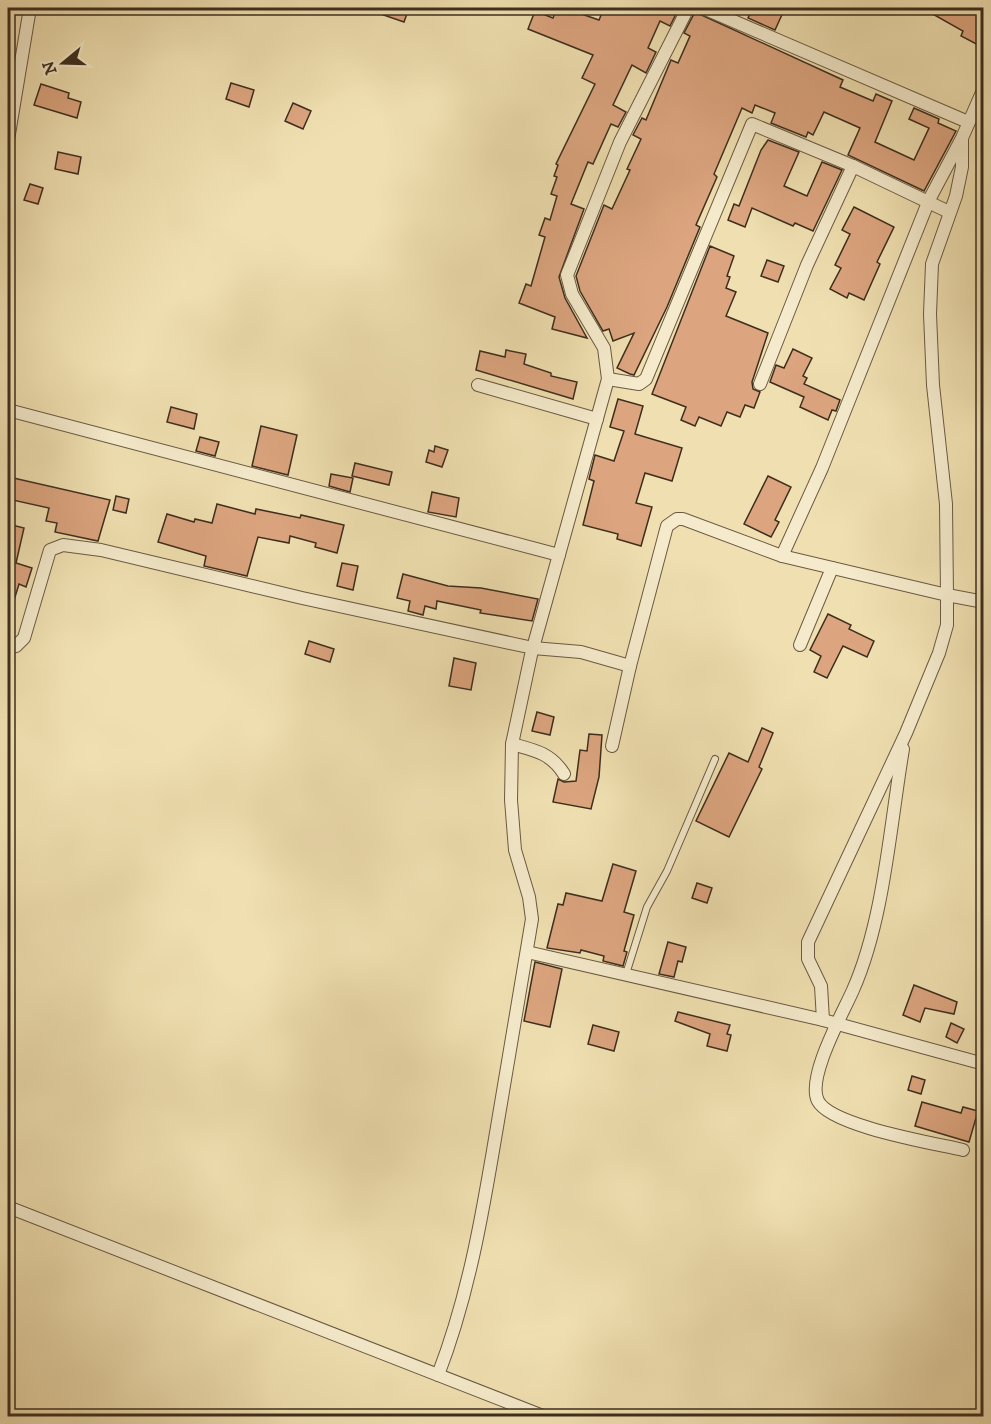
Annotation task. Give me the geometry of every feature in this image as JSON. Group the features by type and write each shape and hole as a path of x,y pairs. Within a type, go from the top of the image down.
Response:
{"street":[{"path":"8,140 30,8"},
{"path":"438,1375 450,1344 473,1258 532,919 529,897 516,850 510,781 512,744 533,648 608,379 604,348 572,294 567,275 620,142 687,8"},
{"path":"703,8 968,122"},
{"path":"782,556 822,468 929,200 962,138 984,88"},
{"path":"608,379 639,384 646,379 749,126 757,123 929,200 949,212"},
{"path":"823,1020 821,986 808,959 808,942 906,733 939,654 947,625 946,504 933,385 930,314 932,264 956,196 962,167 962,138"},
{"path":"760,384 807,265 854,166"},
{"path":"478,385 597,419"},
{"path":"8,410 559,555"},
{"path":"612,746 630,666 667,526 672,522 683,519 782,556 984,602"},
{"path":"8,647 16,645 24,638 50,550 63,544 101,550 302,598 533,648 581,652 630,666"},
{"path":"800,645 832,568"},
{"path":"906,733 877,910 866,956 819,1070 815,1091 818,1101 829,1114 848,1122 963,1150"},
{"path":"512,744 546,754 558,763 564,774"},
{"path":"527,952 823,1020 984,1064"},
{"path":"8,1207 543,1416"}],"lane":[{"path":"626,975 647,907 667,871 715,759"}],"building":[{"path":"369,8 409,8 404,22 369,10"},
{"path":"557,8 564,8 599,20 604,8 679,8 670,26 660,21 648,48 656,52 646,73 632,65 613,105 626,112 618,127 611,124 593,164 588,162 571,204 584,209 559,277 565,298 587,338 552,329 555,317 519,303 526,284 531,286 545,237 539,235 545,218 550,220 557,196 551,194 557,177 554,176 558,165 556,164 595,84 582,78 593,55 528,29 535,11 553,18"},
{"path":"753,8 785,8 775,30 748,18"},
{"path":"922,8 968,8 984,16 984,48 961,36 963,31"},
{"path":"695,12 843,80 840,87 873,101 876,94 892,101 875,142 914,160 929,128 909,119 914,108 939,119 938,123 956,131 924,191 848,155 860,128 824,112 813,135 808,132 806,137 771,123 775,113 755,105 752,113 742,108 714,174 717,177 696,225 700,227 667,307 634,375 617,368 634,333 613,341 609,329 603,331 580,291 576,276 604,205 612,209 630,170 627,169 641,139 633,135 642,118 646,120 671,60 678,63 690,36 684,33"},
{"path":"231,83 254,90 249,107 226,99"},
{"path":"41,84 69,93 68,98 81,102 77,118 34,105"},
{"path":"293,103 311,111 303,129 285,121"},
{"path":"768,140 799,152 784,186 807,196 822,162 842,170 813,231 795,223 793,226 752,208 745,227 728,220 734,204 739,206 761,150"},
{"path":"58,152 81,157 78,174 55,169"},
{"path":"30,184 43,188 38,204 24,200"},
{"path":"854,207 894,227 877,262 880,264 864,300 849,293 847,298 830,289 841,268 835,265 850,234 842,230"},
{"path":"710,246 734,256 727,276 730,277 726,288 736,292 726,316 768,333 752,382 753,389 760,392 754,408 745,405 740,417 727,412 721,426 699,417 695,426 681,420 686,407 652,394"},
{"path":"767,260 784,266 778,282 761,276"},
{"path":"793,349 812,358 803,376 807,378 804,384 840,400 836,411 832,410 828,420 800,407 804,397 770,382 776,365 784,368"},
{"path":"506,350 526,354 524,364 551,373 551,376 577,382 573,399 476,370 480,351 505,357"},
{"path":"618,399 643,406 635,434 682,448 672,481 645,473 636,503 652,507 641,546 617,539 618,534 583,525 594,481 589,479 595,455 614,461 624,431 610,427"},
{"path":"171,407 197,414 194,429 167,422"},
{"path":"261,426 297,435 288,475 252,466"},
{"path":"200,437 219,442 215,456 196,451"},
{"path":"435,446 448,450 442,467 426,462 429,450 434,452"},
{"path":"355,463 392,472 389,485 352,476"},
{"path":"331,474 353,478 350,492 329,486"},
{"path":"768,476 791,487 775,520 779,522 771,537 744,524"},
{"path":"9,477 110,500 98,541 55,532 57,523 46,521 49,508 8,499"},
{"path":"432,492 459,498 456,517 428,512"},
{"path":"116,496 129,499 126,513 113,510"},
{"path":"217,504 255,514 256,509 300,518 301,515 344,525 337,553 315,547 316,543 290,536 289,543 258,537 247,576 204,566 206,556 158,542 167,514 194,522 195,519 212,523"},
{"path":"8,524 24,528 16,563 32,568 26,587 19,584 11,610 8,610"},
{"path":"342,563 358,566 353,590 337,586"},
{"path":"403,574 448,586 481,588 538,599 532,621 480,613 481,610 437,601 436,609 425,606 423,615 408,611 410,601 397,598"},
{"path":"828,614 851,625 849,629 874,641 867,657 843,646 827,678 814,672 821,656 810,650"},
{"path":"309,641 334,649 330,662 305,654"},
{"path":"454,658 476,663 471,690 449,686"},
{"path":"537,712 554,717 550,735 532,731"},
{"path":"762,728 773,733 759,767 762,769 729,837 696,821 729,753 748,762"},
{"path":"589,734 602,735 599,777 591,809 553,802 558,779 564,782 576,781 580,750 587,751"},
{"path":"613,864 636,871 624,912 634,915 624,951 627,952 623,966 603,961 604,956 581,950 580,953 547,948 558,904 563,905 566,893 602,901"},
{"path":"697,883 712,888 707,903 692,898"},
{"path":"668,942 686,947 682,962 678,961 674,977 659,974"},
{"path":"535,962 562,969 550,1027 524,1021"},
{"path":"914,985 957,1002 954,1014 925,1008 920,1022 903,1015"},
{"path":"678,1012 730,1025 727,1034 731,1035 727,1051 707,1046 710,1034 675,1021"},
{"path":"951,1023 964,1029 957,1043 946,1037"},
{"path":"593,1025 619,1032 614,1051 588,1044"},
{"path":"912,1076 925,1080 921,1094 908,1090"},
{"path":"922,1102 961,1113 963,1107 978,1111 969,1142 915,1126"}]}
